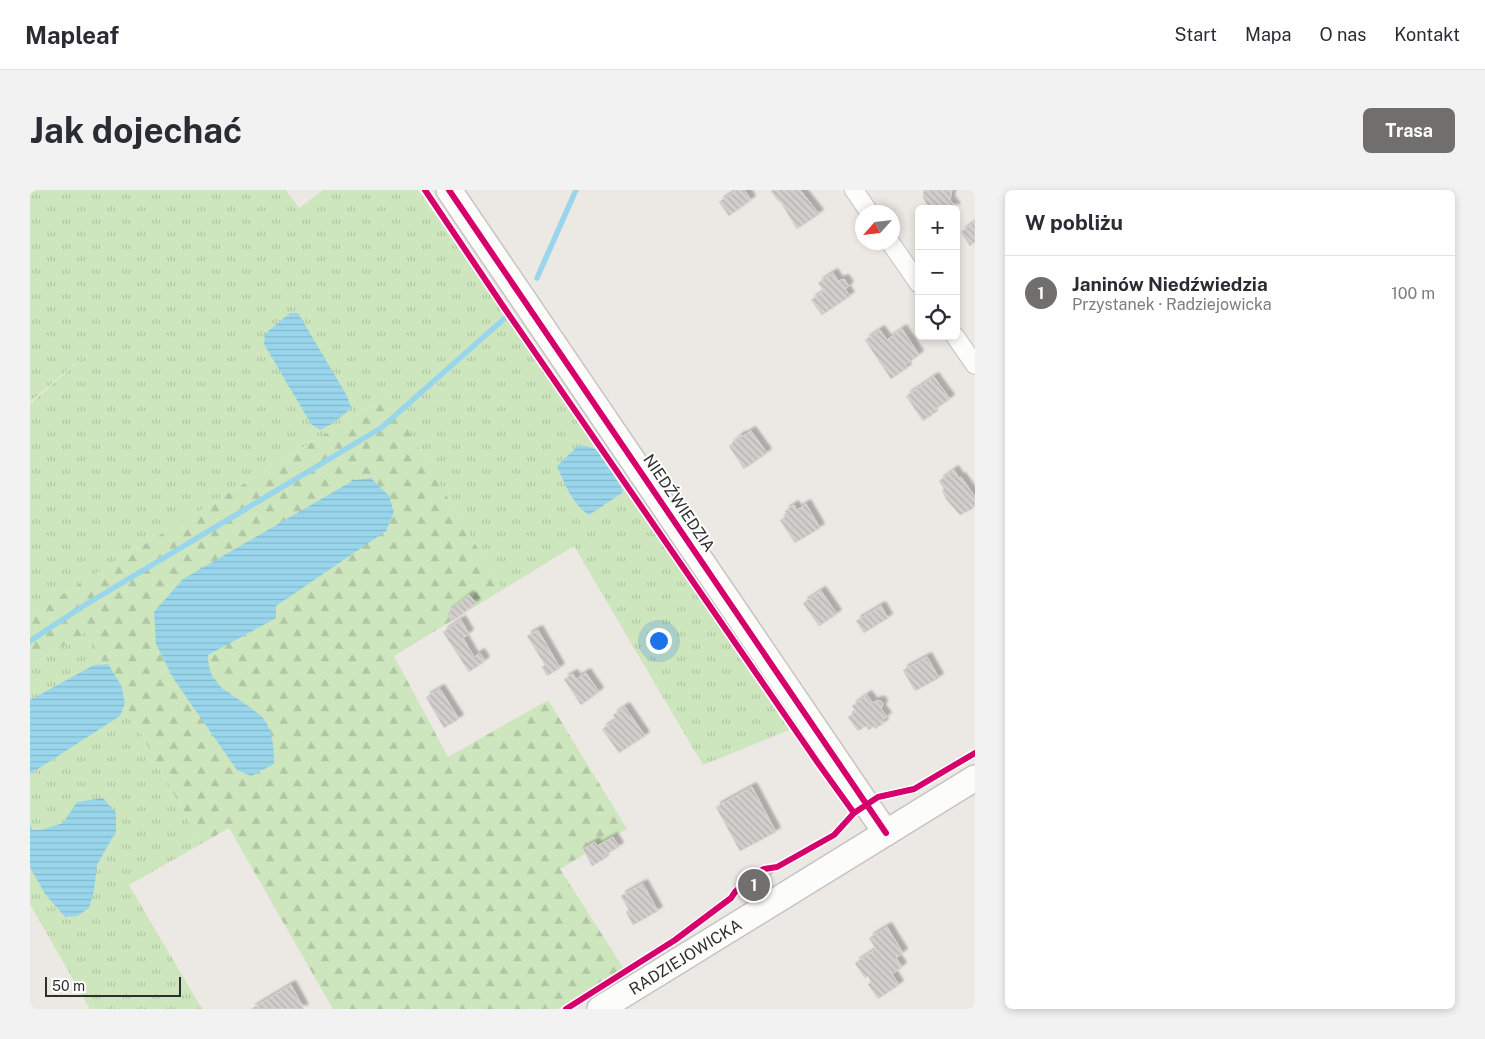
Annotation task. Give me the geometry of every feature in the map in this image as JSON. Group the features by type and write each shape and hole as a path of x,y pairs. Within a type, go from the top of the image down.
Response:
{"street":[{"name":"NIEDŹWIEDZIA","path":"449,190 886,833"},
{"path":"854,190 864,205"},
{"path":"896,250 915,278"},
{"path":"958,340 975,365"},
{"name":"RADZIEJOWICKA","path":"600,1009 975,778"}],"path":[{"path":"764,869 778,867"},
{"path":"731,898 778,867"},
{"path":"731,898 746,880"}],"green space":[{"path":"30,190 286,190 299,208 323,190 418,190 789,730 703,765 574,546 502,590 388,396 30,614 30,404 97,345 30,402"},
{"path":"388,396 502,590 394,656 448,757 548,700 627,829 560,869 624,969 558,1009 333,1009 229,828 201,844 86,632 30,666 30,614"},
{"path":"86,632 201,844 129,885 202,1009 90,1009 30,904 30,666"}],"water":[{"path":"290,313 298,313 347,396 351,408 335,422 320,430 311,424 264,344 265,334"},
{"path":"579,445 597,450 623,490 622,493 589,515 574,500 557,466"},
{"path":"371,478 389,496 394,512 386,531 276,606 276,618 208,655 209,666 216,682 228,693 261,716 267,724 271,735 274,764 251,776 237,770 173,678 156,644 154,612 183,579 354,480"},
{"path":"108,664 121,685 125,703 120,716 30,774 30,700 94,665"},
{"path":"103,798 116,813 116,831 97,865 94,891 89,908 77,916 65,917 45,894 30,867 30,824 32,830 41,830 63,823 77,802"}],"building":[{"path":"737,190 744,190 751,200 729,216 719,202"},
{"path":"800,190 819,214 797,229 780,201 771,191"},
{"path":"924,190 952,190 950,200 954,205 927,205 923,198"},
{"path":"975,222 975,242 970,246 961,232"},
{"path":"833,273 838,281 844,279 849,286 845,289 850,296 822,315 811,300 824,291 818,283"},
{"path":"902,329 919,355 905,365 907,368 891,379 865,340 880,330 887,340"},
{"path":"934,377 950,399 931,412 933,414 923,421 906,396"},
{"path":"751,431 767,453 744,469 729,446 740,436"},
{"path":"954,470 975,497 975,505 972,509 960,515 946,499 942,490 944,489 939,481"},
{"path":"806,504 820,528 795,543 780,520 788,515 785,511 794,505 797,510"},
{"path":"821,591 837,614 819,626 803,603"},
{"path":"469,595 476,603 453,621 447,613"},
{"path":"881,606 888,618 864,633 856,621"},
{"path":"461,620 469,634 463,638 474,657 480,653 485,661 469,672 443,632"},
{"path":"538,630 560,668 547,676 542,667 545,665 527,636"},
{"path":"927,657 939,678 915,691 903,670"},
{"path":"586,673 599,692 581,705 564,679 573,674 576,679"},
{"path":"440,689 459,719 444,728 426,697"},
{"path":"867,695 873,703 881,701 883,704 881,709 887,717 882,720 884,723 875,729 874,726 869,730 866,726 858,731 848,717 856,711 852,706"},
{"path":"625,707 645,736 619,753 602,729 616,720 613,715"},
{"path":"752,787 776,832 740,851 716,807"},
{"path":"613,837 619,847 603,856 604,859 592,866 583,849 595,842 597,846"},
{"path":"643,884 658,911 633,925 626,912 629,910 621,896"},
{"path":"887,927 903,953 896,958 902,967 892,974 899,985 878,999 868,984 871,982 868,976 865,978 855,963 876,949 869,938"},
{"path":"291,985 304,1009 251,1009"}],"waterway":[{"path":"537,278 576,190"},
{"path":"30,641 80,608 381,428 505,318"}],"cycle path":[{"path":"425,190 503,306 854,813"},
{"path":"449,190 886,833"},
{"path":"566,1009 675,940 731,898 753,875 764,869 777,867 834,835 854,813 878,797 914,789 975,753"}],"place":[{"name":"Janinów Niedźwiedzia","path":"754,885"}]}
